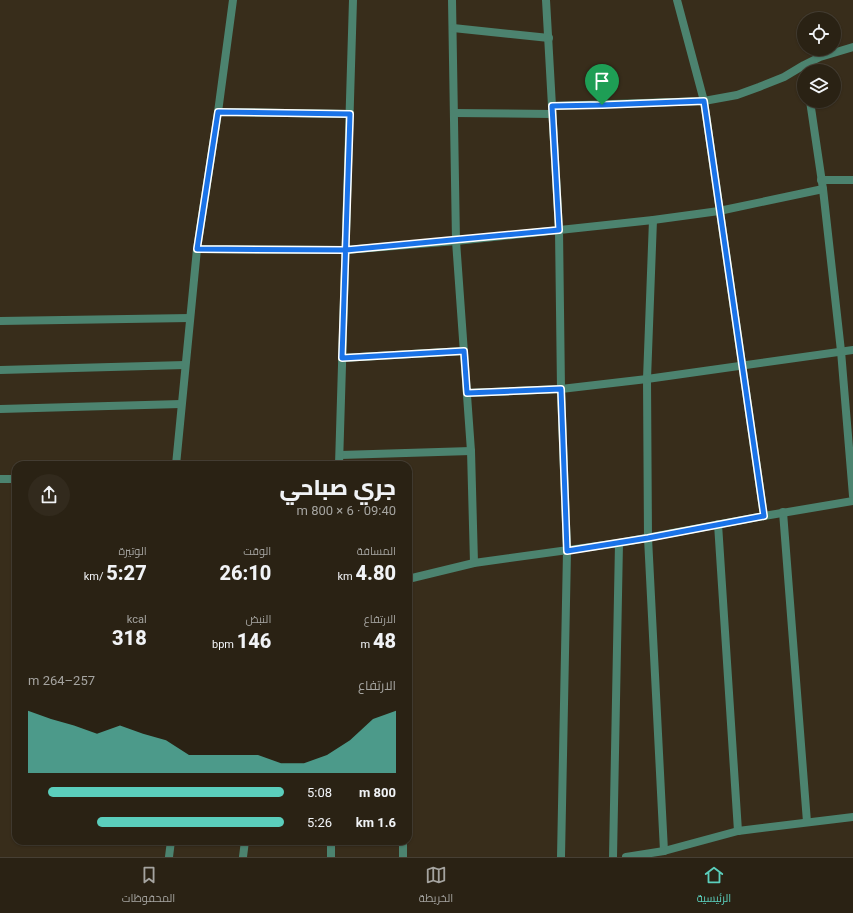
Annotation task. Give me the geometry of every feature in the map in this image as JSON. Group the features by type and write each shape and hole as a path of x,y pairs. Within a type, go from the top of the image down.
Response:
{"street":[{"path":"176,461 197,249 233,0"},
{"path":"339,461 353,0"},
{"path":"452,0 456,241 467,393 474,563"},
{"path":"546,0 559,230 561,389 567,551 561,857"},
{"path":"677,0 704,101 764,516"},
{"path":"453,28 549,38"},
{"path":"811,64 828,54 853,47"},
{"path":"454,113 552,110 704,101 737,94 759,87 797,71"},
{"path":"811,108 841,351 853,496"},
{"path":"218,112 350,114"},
{"path":"821,180 853,180"},
{"path":"197,249 346,250 456,241 653,220 719,211 822,189"},
{"path":"653,220 647,379 648,538 664,851"},
{"path":"0,321 190,318"},
{"path":"467,393 561,389 647,379 853,350"},
{"path":"342,358 464,351"},
{"path":"0,370 185,365"},
{"path":"0,409 181,404"},
{"path":"340,455 470,451"},
{"path":"0,479 12,479"},
{"path":"412,578 474,563 619,543 783,512 853,501"},
{"path":"783,512 807,822"},
{"path":"718,524 738,831"},
{"path":"613,857 619,543"},
{"path":"626,857 664,851 738,831 853,817"},
{"path":"169,857 170,845"},
{"path":"243,857 244,845"},
{"path":"331,845 331,857"},
{"path":"403,845 403,857"}],"route":[{"path":"602,105 552,106 559,230 456,241 346,250 197,249 218,112 350,114 346,250 342,358 464,351 467,393 561,389 567,551 648,538 764,516 704,101 602,105"}]}
